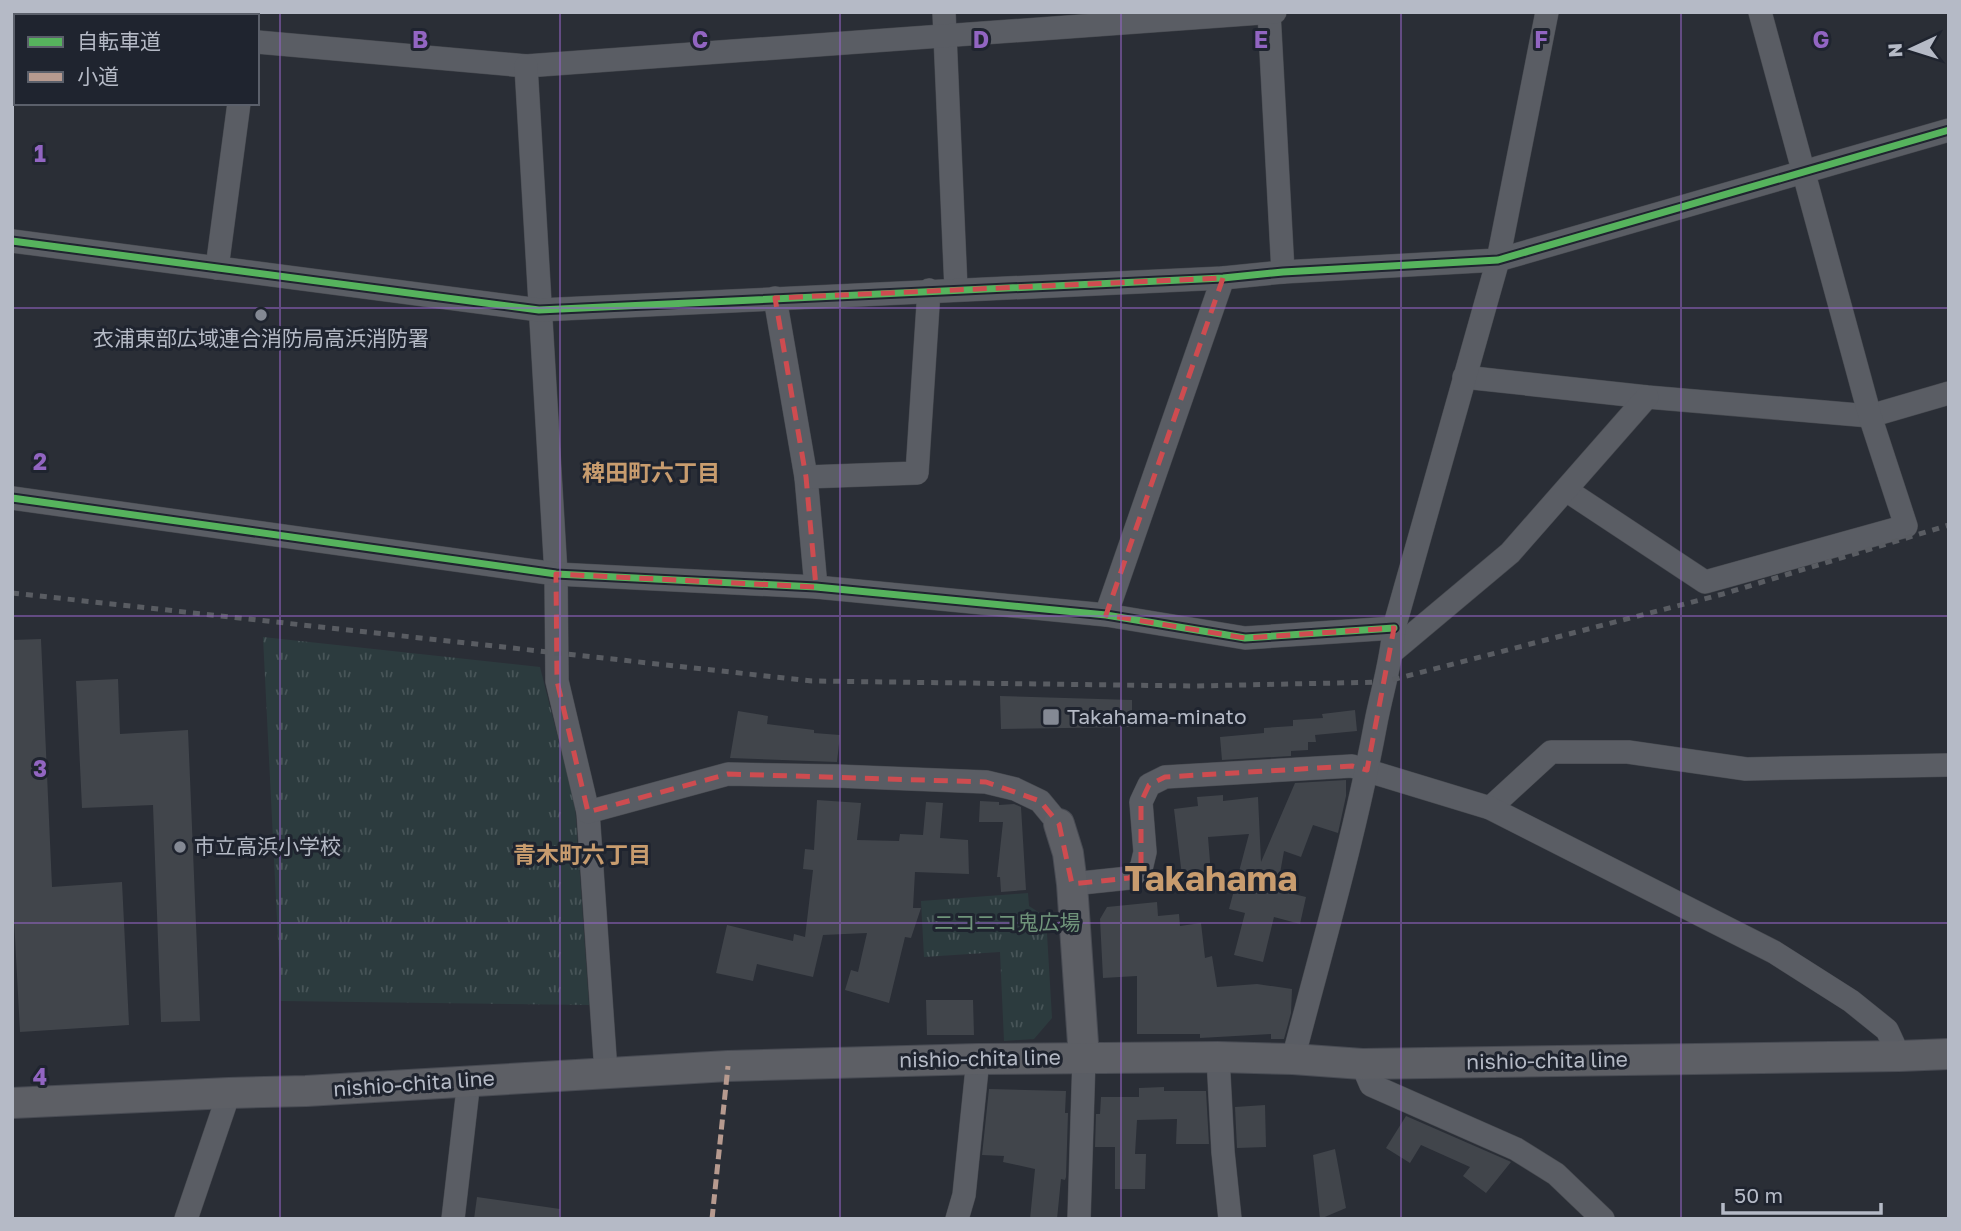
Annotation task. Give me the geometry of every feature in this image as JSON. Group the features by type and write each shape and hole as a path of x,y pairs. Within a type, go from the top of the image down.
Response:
{"main road":[{"path":"1059,824 1068,853 1072,884 1084,1058"},
{"name":"nishio-chita line","path":"12,1103 306,1091 606,1072 978,1059 1218,1057 1362,1064 1949,1054"}],"street":[{"path":"259,42 526,66 944,23 1275,12"},
{"path":"1293,1059 1367,770 1392,652 1394,628 1498,260 1547,12"},
{"path":"1566,490 1706,582 1906,526 1870,416 1760,12"},
{"path":"1269,13 1283,272"},
{"path":"944,23 956,289"},
{"path":"526,66 556,574 557,681 588,812 606,1072"},
{"path":"217,268 239,105"},
{"path":"12,241 539,310 1223,278 1498,260 1949,130"},
{"path":"1106,615 1223,278"},
{"path":"806,477 917,473 929,290"},
{"path":"775,298 806,477 816,587"},
{"path":"1464,377 1647,397 1870,416 1949,393"},
{"path":"1392,652 1510,553 1647,397"},
{"path":"12,498 556,574 816,587 1106,615 1245,638 1394,628"},
{"path":"1490,808 1551,752 1628,752 1746,769 1949,765"},
{"path":"1072,884 1129,878 1141,869 1145,852 1141,802 1149,785 1165,777 1352,766 1490,808 1774,952 1851,1001 1886,1030 1899,1056"},
{"path":"588,812 728,774 809,775 986,782 1015,789 1040,801 1059,824"},
{"path":"1218,1057 1223,1153 1230,1219"},
{"path":"1079,1219 1084,1058"},
{"path":"957,1219 964,1195 978,1059"},
{"path":"1362,1064 1371,1085 1516,1149 1556,1174 1603,1219"},
{"path":"453,1219 469,1080"},
{"path":"186,1219 229,1093"}],"highlighted area":[{"path":"1223,278 1106,615 1245,638 1394,628 1367,770 1352,766 1165,777 1149,785 1141,802 1141,869 1129,878 1072,884 1059,824 1040,801 986,782 728,774 588,812 557,681 556,574 816,587 806,477 775,298"}],"green space":[{"path":"263,637 540,667 575,805 589,1005 281,1001"},
{"name":"ニコニコ鬼広場","path":"1028,893 1029,906 1046,917 1052,1018 1034,1039 1004,1041 1000,952 924,957 921,901"}],"building":[{"path":"41,639 52,887 122,882 129,1025 20,1032 12,881 12,640"},
{"path":"118,679 120,734 188,730 200,1021 161,1022 153,805 82,808 76,681"},
{"path":"1000,696 1132,700 1132,727 1001,729"},
{"path":"1355,710 1357,731 1315,735 1316,742 1308,742 1308,750 1291,751 1291,756 1222,760 1220,737 1264,733 1264,728 1293,726 1293,720 1323,718 1322,714"},
{"path":"738,711 768,716 767,724 840,735 837,762 730,758"},
{"path":"1346,780 1346,796 1338,833 1313,825 1301,857 1284,851 1277,890 1306,897 1300,924 1274,917 1263,962 1234,955 1245,913 1229,909 1249,834 1208,837 1211,874 1182,876 1174,809 1198,806 1197,797 1223,795 1223,801 1258,797 1261,862 1295,783"},
{"path":"817,800 861,803 857,840 899,841 900,834 923,835 926,802 943,803 940,838 968,840 969,874 915,872 913,908 921,908 911,938 905,937 889,1003 845,990 851,970 858,972 867,933 823,935 813,977 757,964 753,981 716,973 727,925 793,941 794,934 805,937 813,870 803,869 805,849 814,850"},
{"path":"980,801 1021,807 1026,890 1001,892 1000,877 997,877 1003,822 979,822"},
{"path":"1157,902 1158,916 1179,914 1180,926 1201,923 1205,958 1212,956 1217,987 1257,984 1292,989 1291,1013 1284,1039 1271,1039 1271,1034 1200,1038 1200,1034 1137,1034 1137,976 1103,978 1100,919 1107,907"},
{"path":"926,1000 973,1000 974,1035 927,1035"},
{"path":"1164,1087 1164,1091 1206,1091 1209,1144 1176,1144 1177,1119 1137,1120 1135,1154 1146,1154 1145,1189 1115,1189 1115,1147 1095,1147 1096,1114 1100,1114 1101,1097 1139,1097 1139,1088"},
{"path":"989,1089 1066,1091 1066,1177 1065,1180 1061,1179 1057,1219 1030,1219 1035,1169 1003,1162 1004,1156 982,1155"},
{"path":"1265,1105 1266,1147 1237,1148 1235,1107"},
{"path":"1406,1116 1511,1162 1486,1193 1463,1176 1470,1167 1421,1145 1410,1163 1386,1148"},
{"path":"1335,1149 1346,1208 1320,1219 1313,1155"},
{"path":"477,1197 560,1209 559,1219 474,1219"}],"railway":[{"path":"12,593 812,681 1194,686 1384,682 1723,594 1949,525"}],"marked path":[{"path":"712,1219 728,1066"}],"cycle path":[{"path":"12,241 539,310 1223,278 1498,260 1949,130"},
{"path":"12,498 556,574 816,587 1106,615 1245,638 1394,628"}],"place":[{"name":"衣浦東部広域連合消防局高浜消防署","path":"261,315"},
{"name":"Takahama-minato","path":"1051,717"},
{"name":"市立高浜小学校","path":"180,847"}],"district":[{"name":"稗田町六丁目","path":"651,473"},
{"name":"青木町六丁目","path":"582,855"},
{"name":"Takahama","path":"1211,879"}]}
